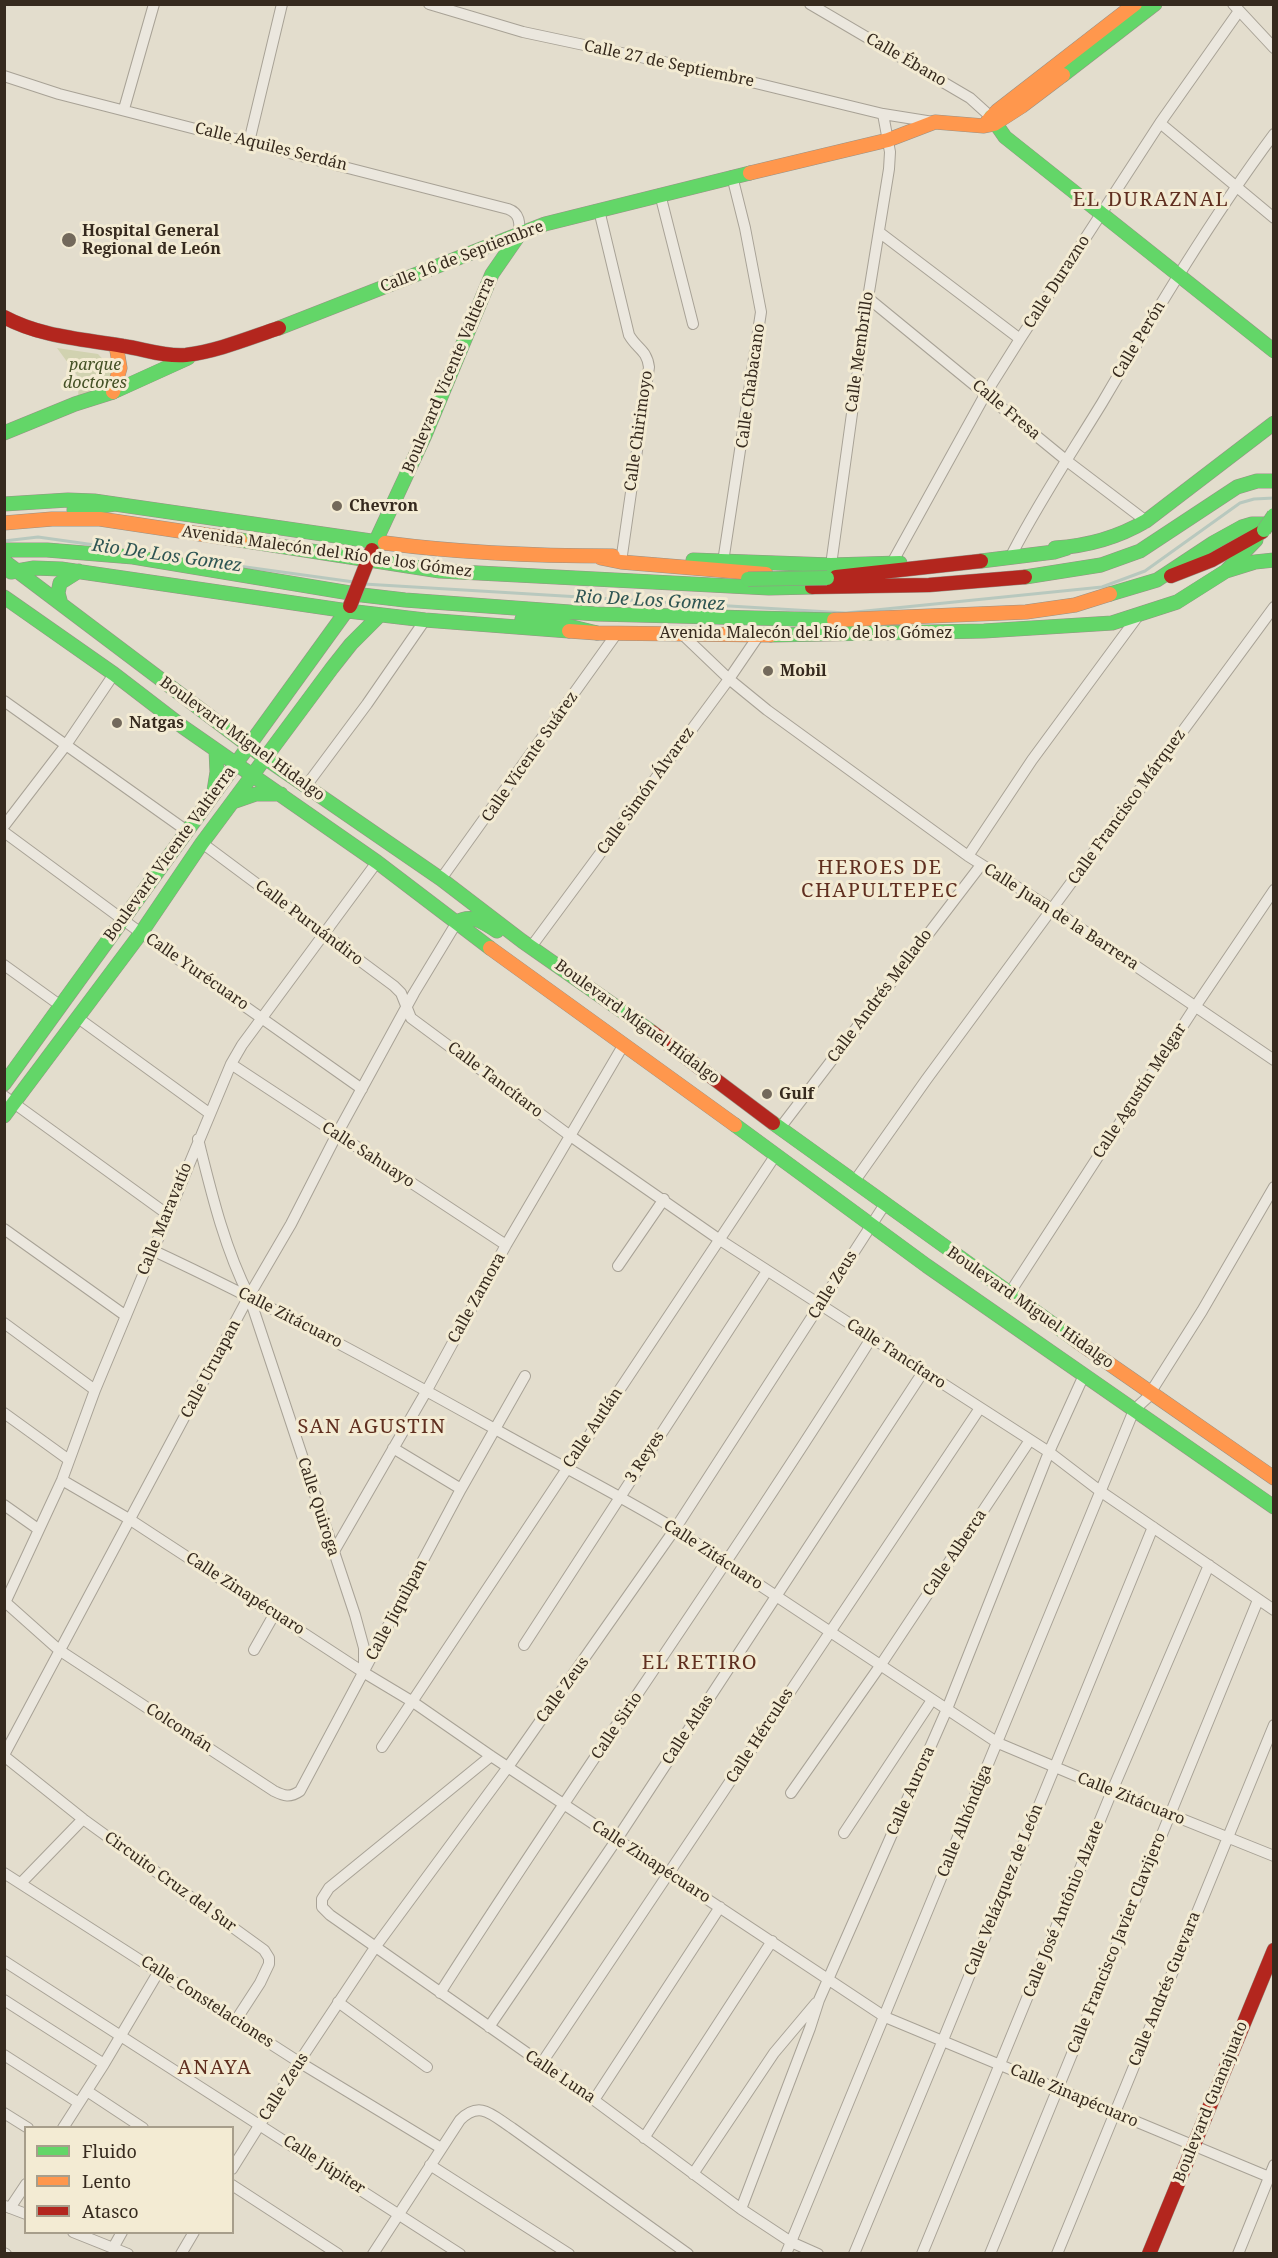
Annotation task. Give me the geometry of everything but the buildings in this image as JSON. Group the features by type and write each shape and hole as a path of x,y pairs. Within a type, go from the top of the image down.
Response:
{"main road":[{"path":"990,122 1135,4"},
{"path":"990,122 1022,106 1155,4"},
{"name":"Calle 16 de Septiembre","path":"4,433 75,404 113,392 192,357 195,353 239,342 296,322 545,224 732,176 888,140 935,122 990,122"},
{"path":"990,122 1005,137 1274,351"},
{"name":"Boulevard Vicente Valtierra","path":"4,1084 349,609 492,274 519,235"},
{"path":"4,317 19,326 50,334 162,354 195,353"},
{"path":"113,392 121,367 116,345"},
{"name":"Avenida Malecón del Río de los Gómez","path":"4,504 68,500 115,504 374,546 601,558 622,555 829,571 1096,544 1146,521 1274,423"},
{"name":"Avenida Malecón del Río de los Gómez","path":"4,524 52,519 100,519 406,567 498,575 768,588 853,587 982,582 1045,575 1101,565 1140,551 1236,487 1257,481 1274,481"},
{"path":"4,516 115,504"},
{"path":"1226,571 1250,548 1274,515"},
{"name":"Avenida Malecón del Río de los Gómez","path":"7,564 47,550 133,557 362,596 597,614 855,621 1026,612 1084,603 1195,568 1266,529"},
{"path":"498,575 523,569 748,579 1015,557 1067,548"},
{"path":"601,558 632,563 764,573 853,587"},
{"name":"Avenida Malecón del Río de los Gómez","path":"7,564 80,571 425,620 597,633 759,635 974,631 1112,623 1177,602 1226,571 1255,562 1274,560"},
{"name":"Boulevard Miguel Hidalgo","path":"7,564 265,758 441,879 1009,1294 1274,1478"},
{"path":"61,604 58,593 60,583 80,571"},
{"name":"Boulevard Miguel Hidalgo","path":"4,597 114,674 216,750 377,862 496,953 927,1266 1274,1507"},
{"path":"442,602 487,614 556,623 597,633"},
{"name":"Boulevard Vicente Valtierra","path":"4,1116 9,1100 78,1018 252,775 351,644 380,615"},
{"path":"335,630 345,632 351,644"},
{"path":"282,736 289,774"},
{"path":"209,801 214,791 217,772 216,750"},
{"path":"232,802 256,794 281,794"},
{"path":"457,922 464,917 470,917 527,944"},
{"name":"Boulevard Guanajuato","path":"1149,2253 1274,1950"}],"street":[{"path":"124,109 154,4"},
{"path":"249,142 282,4"},
{"name":"Calle 27 de Septiembre","path":"429,4 523,32 706,71 883,114"},
{"path":"464,16 470,4"},
{"name":"Calle Ébano","path":"810,4 970,98 990,122"},
{"path":"1236,8 1274,48"},
{"name":"Calle Durazno","path":"892,563 986,393 1101,212 1236,8"},
{"name":"Calle Aquiles Serdán","path":"4,76 59,94 508,209 518,217 519,235"},
{"path":"883,114 888,140"},
{"name":"Calle 16 de Septiembre","path":"883,114 935,122"},
{"path":"1160,123 1274,218"},
{"name":"Calle Perón","path":"1013,552 1033,513 1067,461 1178,275 1235,187 1274,134"},
{"name":"Calle Membrillo","path":"829,571 890,160 888,140"},
{"name":"Calle Chabacano","path":"723,562 761,312 746,228 732,176"},
{"path":"660,194 693,324"},
{"name":"Calle Chirimoyo","path":"599,210 629,335 648,357 649,367 622,555"},
{"path":"879,232 1020,339"},
{"name":"Calle Fresa","path":"868,298 1067,461 1146,521"},
{"name":"Calle Francisco Márquez","path":"854,1182 1274,606"},
{"path":"968,856 1032,760 1138,616"},
{"path":"306,786 374,695 425,620"},
{"name":"Calle Vicente Suárez","path":"441,879 617,633"},
{"name":"Calle Juan de la Barrera","path":"683,634 729,679 767,710 968,856 1052,909 1274,1060"},
{"name":"Calle Simón Álvarez","path":"527,944 729,679 759,635"},
{"path":"4,826 66,745 114,674"},
{"path":"4,701 187,831"},
{"name":"Calle Yurécuaro","path":"4,832 141,933 362,1089"},
{"name":"Calle Puruándiro","path":"202,843 401,993 407,1009"},
{"name":"Calle Maravatío","path":"5,1603 62,1480 95,1389 198,1138 231,1064 242,1045 377,862"},
{"name":"Calle Andrés Mellado","path":"780,1128 981,865"},
{"name":"Calle Agustín Melgar","path":"1009,1294 1195,1007 1274,890"},
{"name":"Calle Uruapan","path":"4,1755 249,1296 291,1224 336,1134 457,922"},
{"path":"4,965 61,1006"},
{"name":"Calle Tancítaro","path":"407,1009 411,1018 569,1135 720,1240 1049,1452 1100,1491 1274,1610"},
{"path":"78,1018 209,1113"},
{"name":"Calle Zamora","path":"333,1553 427,1390 506,1245 624,1044"},
{"name":"Calle Sahuayo","path":"231,1064 506,1245"},
{"path":"9,1100 167,1214"},
{"name":"Calle Quiroga","path":"198,1138 225,1235 238,1274 249,1296 361,1635 365,1656 363,1672"},
{"name":"Calle Autlán","path":"382,1747 775,1156"},
{"name":"Calle Alhóndiga","path":"786,2253 1134,1410 1151,1393 1202,1311 1274,1186"},
{"path":"618,1266 663,1199"},
{"name":"Calle Zeus","path":"234,2166 376,1946 508,1767 675,1529 885,1204"},
{"path":"4,1229 126,1316"},
{"name":"Calle Zitácuaro","path":"152,1250 249,1296 620,1496 726,1562 998,1743 1169,1815 1274,1856"},
{"name":"3 Reyes","path":"524,1645 767,1270"},
{"path":"4,1323 95,1389"},
{"name":"Calle Sirio","path":"440,1993 823,1416 872,1337"},
{"name":"Calle Atlas","path":"489,2027 617,1839 923,1372"},
{"name":"Calle Aurora","path":"741,2209 819,2000 947,1709 1049,1452 1084,1375"},
{"name":"Calle Jiquilpan","path":"300,1791 461,1489 525,1376"},
{"name":"Calle Hércules","path":"541,2064 828,1631 980,1408"},
{"path":"4,1413 69,1460"},
{"name":"Calle Alberca","path":"791,1793 880,1666 1030,1440"},
{"path":"393,1448 461,1489"},
{"name":"Calle Zinapécuaro","path":"62,1480 129,1519 363,1672 413,1702 885,2017 1271,2178"},
{"path":"4,1505 38,1529"},
{"name":"Calle Velázquez de León","path":"854,2253 1154,1527"},
{"name":"Calle José Antônio Alzate","path":"922,2253 1112,1791 1209,1565"},
{"name":"Calle Francisco Javier Clavijero","path":"990,2253 1258,1600"},
{"name":"Colcomán","path":"5,1603 60,1650 274,1791 287,1796 300,1791"},
{"path":"254,1650 275,1613"},
{"path":"844,1833 932,1700"},
{"name":"Calle Andrés Guevara","path":"1057,2253 1274,1725"},
{"name":"Circuito Cruz del Sur","path":"4,1755 83,1819 264,1950 269,1958 267,1968 236,2020"},
{"name":"Calle Luna","path":"491,1756 328,1888 321,1903 325,1910 594,2100 741,2209 791,2242 818,2253"},
{"path":"21,1883 83,1819"},
{"name":"Calle Constelaciones","path":"4,1873 300,2062 441,2148"},
{"path":"594,2100 720,1907"},
{"path":"644,2138 772,1941"},
{"name":"Calle Júpiter","path":"4,1961 460,2253"},
{"path":"64,2126 104,2064 159,1971"},
{"path":"4,2000 104,2064"},
{"path":"693,2174 774,2053 819,2000"},
{"path":"339,2002 427,2067"},
{"path":"4,2055 79,2103"},
{"path":"87,2091 141,2126"},
{"path":"373,2253 441,2148 466,2114 477,2109 488,2112 688,2253"},
{"path":"4,2113 26,2126"},
{"path":"430,2165 556,2250 568,2253"},
{"path":"1238,2253 1271,2178 1274,2165"},
{"path":"24,2186 7,2207 24,2213"},
{"path":"234,2186 338,2253"},
{"path":"78,2234 128,2253"},
{"path":"113,2248 121,2234"},
{"path":"181,2253 193,2234"}],"green space":[{"name":"parque doctores","path":"57,348 98,354 114,371 109,386 78,398 79,378"}],"waterway":[{"name":"Rio De Los Gomez","path":"364,584 846,613 1102,587 1145,571 1240,503 1254,499 1274,498"},
{"name":"Rio De Los Gomez","path":"4,541 38,537 102,546"},
{"name":"Rio De Los Gomez","path":"224,564 354,582"}],"traffic: fast":[{"path":"1063,75 1155,4"},
{"path":"991,117 1005,137 1274,351"},
{"path":"279,328 545,224 750,173"},
{"path":"372,549 425,435 492,274 519,235"},
{"path":"4,433 75,404 113,392 188,358"},
{"path":"1146,521 1274,423"},
{"path":"1025,577 1101,565 1140,551 1237,487 1257,481 1274,481"},
{"path":"4,504 68,500 94,501 385,543"},
{"path":"74,510 115,504"},
{"path":"1264,530 1274,515"},
{"path":"1055,548 1102,540 1146,521"},
{"path":"1110,594 1157,580 1242,527 1252,524 1274,524"},
{"path":"240,540 440,571 769,588 812,587"},
{"path":"1226,571 1256,540"},
{"path":"981,561 1054,552 1067,548"},
{"path":"4,550 47,550 133,557 405,600 597,614 834,620"},
{"path":"693,560 831,565 900,563"},
{"path":"771,635 984,631 1112,623 1177,602 1226,571 1255,562 1274,560"},
{"path":"4,561 265,758 441,879 522,941 652,1032"},
{"path":"11,572 34,568 61,569 348,611 425,620 569,631"},
{"path":"61,604 58,593 60,583 79,571"},
{"path":"748,579 827,578"},
{"path":"4,597 114,674 183,727 377,862 490,948"},
{"path":"4,1084 350,606"},
{"path":"4,1116 141,933 202,843 332,668 351,644 380,615"},
{"path":"522,619 556,623 597,633"},
{"path":"214,791 217,772 216,750"},
{"path":"233,802 256,794 281,794"},
{"path":"457,922 462,919 473,919 497,931"},
{"path":"773,1123 1078,1342"},
{"path":"735,1125 927,1266 1274,1507"}],"traffic: slow":[{"path":"987,122 997,111 1135,4"},
{"path":"750,173 888,140 935,122 984,126 994,124 1063,75"},
{"path":"113,392 120,368 116,345"},
{"path":"4,523 52,519 100,519 240,540"},
{"path":"385,543 499,553 613,556"},
{"path":"601,558 621,562 766,574"},
{"path":"834,620 1026,612 1075,605 1110,594"},
{"path":"569,631 771,635"},
{"path":"490,948 735,1125"},
{"path":"1078,1342 1274,1478"}],"traffic: jam":[{"path":"4,317 47,333 178,355 222,347 279,328"},
{"path":"1171,576 1212,560 1262,532"},
{"path":"350,606 372,550"},
{"path":"836,577 981,561"},
{"path":"812,587 929,585 1025,577"},
{"path":"652,1032 773,1123"},
{"path":"1149,2254 1274,1950"}],"place":[{"name":"Hospital General Regional de León","path":"69,240"},
{"name":"Chevron","path":"337,506"},
{"name":"Mobil","path":"768,671"},
{"name":"Natgas","path":"117,723"},
{"name":"Gulf","path":"767,1094"}],"district":[{"name":"EL DURAZNAL","path":"1151,200"},
{"name":"HEROES DE CHAPULTEPEC","path":"880,880"},
{"name":"SAN AGUSTIN","path":"372,1427"},
{"name":"EL RETIRO","path":"700,1663"},
{"name":"ANAYA","path":"215,2068"}]}
